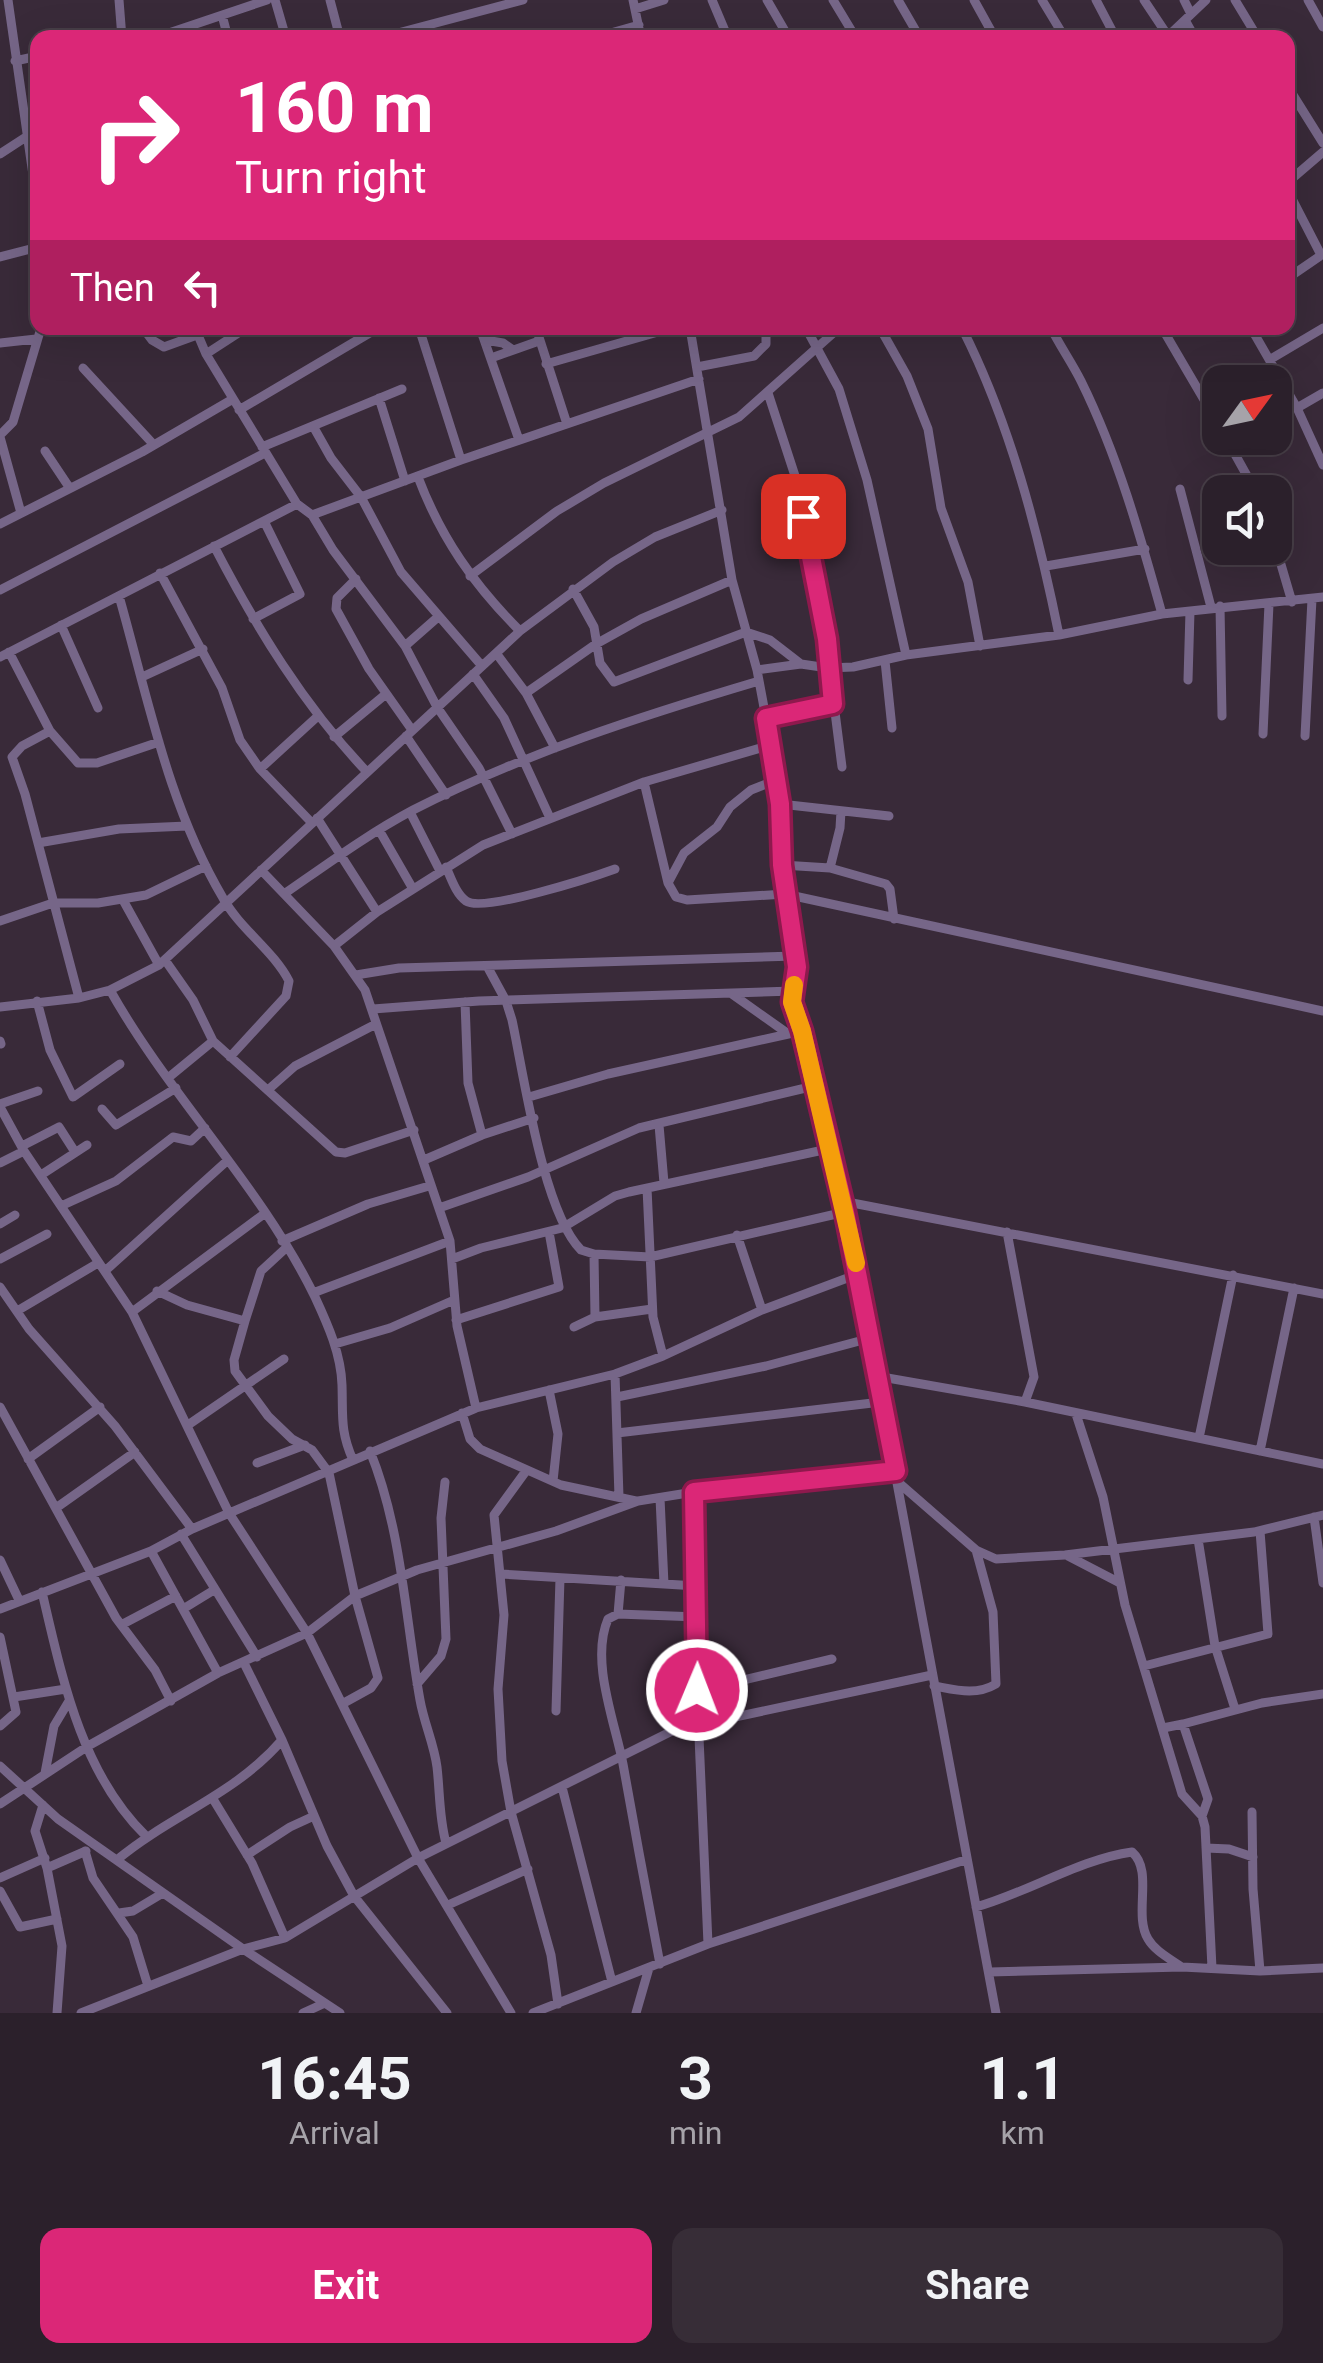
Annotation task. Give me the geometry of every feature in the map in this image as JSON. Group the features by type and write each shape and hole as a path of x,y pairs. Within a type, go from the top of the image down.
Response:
{"street":[{"path":"8,0 30,157"},
{"path":"119,0 121,30"},
{"path":"184,30 267,0"},
{"path":"275,0 284,30"},
{"path":"330,0 338,30"},
{"path":"424,30 523,0"},
{"path":"639,30 634,4 664,0"},
{"path":"712,0 725,30"},
{"path":"768,0 785,30"},
{"path":"833,0 851,30"},
{"path":"898,0 915,30"},
{"path":"974,0 991,30"},
{"path":"1042,0 1061,30"},
{"path":"1096,0 1112,30"},
{"path":"1144,0 1163,30"},
{"path":"1184,0 1192,30"},
{"path":"1174,30 1206,0"},
{"path":"1236,0 1253,30"},
{"path":"1308,0 1323,28"},
{"path":"222,15 226,30"},
{"path":"621,30 638,25"},
{"path":"15,61 30,58"},
{"path":"1295,98 1323,143"},
{"path":"0,154 30,128"},
{"path":"1295,176 1323,152"},
{"path":"1295,204 1322,254 1295,272"},
{"path":"0,256 30,250"},
{"path":"1271,359 1323,328"},
{"path":"20,513 0,436 13,422 38,335"},
{"path":"148,335 164,348 188,335"},
{"path":"198,335 232,399 298,504 312,515 332,550 404,646 437,707 485,779 512,834"},
{"path":"206,354 235,335"},
{"path":"239,410 366,335"},
{"path":"420,335 461,460"},
{"path":"483,335 519,440"},
{"path":"538,335 566,424"},
{"path":"546,364 648,335"},
{"path":"691,335 732,580 772,744 780,804 782,865 795,956 794,1010 858,1274 996,2013"},
{"path":"697,367 758,354 766,344 766,335"},
{"path":"810,335 840,389 867,480 906,655"},
{"path":"470,576 558,511 614,478 739,417 831,335"},
{"path":"884,335 921,407 936,463 941,508 968,582 980,646"},
{"path":"965,335 1004,427 1046,566 1059,635"},
{"path":"1055,335 1083,385 1124,484 1162,614"},
{"path":"1166,335 1202,397"},
{"path":"1256,335 1323,465"},
{"path":"0,343 36,339"},
{"path":"485,340 503,343 513,350"},
{"path":"491,358 540,341"},
{"path":"83,368 154,445"},
{"path":"312,515 699,379"},
{"path":"0,590 264,450 402,389"},
{"path":"768,392 796,482 822,610 842,767"},
{"path":"1296,408 1323,393"},
{"path":"379,398 406,481"},
{"path":"0,524 154,445 232,399"},
{"path":"313,426 331,458 362,497 401,572 482,666"},
{"path":"45,451 70,487"},
{"path":"418,476 437,523 470,576 520,632"},
{"path":"1180,488 1216,607 1222,716"},
{"path":"159,742 85,764 71,758 4,654 298,504"},
{"path":"0,1007 79,998 110,990 162,962 496,653 573,589 654,537 722,510"},
{"path":"253,619 300,594 264,522"},
{"path":"214,546 253,619 318,716 367,772"},
{"path":"1046,566 1145,549"},
{"path":"1281,565 1292,602"},
{"path":"160,573 222,688 234,730 260,769 314,821 341,854 377,912"},
{"path":"356,579 340,594 336,610 446,794"},
{"path":"526,693 596,644 642,619 732,580"},
{"path":"573,589 592,621 600,664 616,682 746,632 770,640 801,664"},
{"path":"119,596 159,742 188,826 224,902 285,973 290,987 230,1057"},
{"path":"284,894 379,830 446,794 555,748 758,675 801,664 828,668 885,662 906,655 1059,635 1162,614 1318,598 1305,736"},
{"path":"1263,734 1269,604"},
{"path":"1188,680 1190,611"},
{"path":"404,646 438,617"},
{"path":"61,625 98,708"},
{"path":"142,678 203,649"},
{"path":"496,653 526,693 555,748"},
{"path":"885,662 892,728"},
{"path":"473,674 504,718 550,818"},
{"path":"334,737 386,694"},
{"path":"766,718 833,704"},
{"path":"260,769 318,716"},
{"path":"50,730 22,746 12,757 79,998"},
{"path":"334,946 443,868 512,834 644,782 772,744"},
{"path":"668,883 684,852 717,827 730,806 751,790 776,780"},
{"path":"644,782 668,883 676,897 687,900 786,894 1323,1011"},
{"path":"780,804 890,816"},
{"path":"830,868 841,811"},
{"path":"410,812 462,897 477,905 576,884 615,869"},
{"path":"38,842 119,829 188,826"},
{"path":"379,830 413,889"},
{"path":"782,865 830,868 888,885 894,920"},
{"path":"0,920 53,903 123,900 170,886 206,866"},
{"path":"260,870 334,946 373,1009 450,1241 456,1320 476,1408"},
{"path":"123,900 162,962 193,1000 213,1041 340,1154 414,1130"},
{"path":"356,976 391,968 795,956"},
{"path":"486,966 506,1001 545,1170 576,1247 594,1254 650,1258 843,1206 1007,1232 1323,1294"},
{"path":"110,990 131,1028 228,1160 313,1293 335,1344 342,1385 341,1422 353,1460"},
{"path":"373,1009 465,1002 793,991"},
{"path":"730,993 787,1033"},
{"path":"37,1001 50,1050 73,1097 120,1064"},
{"path":"465,1002 468,1083 482,1135"},
{"path":"270,1089 295,1066 376,1024"},
{"path":"529,1096 608,1074 802,1031"},
{"path":"168,1078 213,1041"},
{"path":"439,1208 545,1170 625,1134 814,1086"},
{"path":"102,1108 116,1126 176,1088"},
{"path":"38,1091 0,1106 23,1148 132,1312 230,1513 306,1633 418,1858 511,2013"},
{"path":"424,1160 534,1118"},
{"path":"659,1124 664,1183"},
{"path":"0,1163 56,1127 62,1129 76,1152"},
{"path":"61,1206 116,1180 173,1138 191,1141 206,1128"},
{"path":"41,1175 87,1145"},
{"path":"452,1259 566,1226 615,1196 828,1149"},
{"path":"16,1311 101,1267 228,1160"},
{"path":"342,1704 378,1683 329,1472 305,1444 280,1430 244,1386 234,1360 262,1271 284,1244 368,1204 429,1186"},
{"path":"647,1188 652,1309 663,1356"},
{"path":"132,1312 264,1214"},
{"path":"0,1224 14,1215"},
{"path":"456,1320 559,1287 549,1232"},
{"path":"1007,1232 1034,1377 1026,1402"},
{"path":"0,1260 47,1234"},
{"path":"738,1235 762,1310"},
{"path":"313,1293 450,1241"},
{"path":"594,1254 595,1317"},
{"path":"0,1609 151,1551 192,1529 462,1413 615,1374 762,1310 858,1274"},
{"path":"1199,1438 1233,1275"},
{"path":"0,1287 46,1349 135,1452 192,1529"},
{"path":"1260,1450 1294,1288"},
{"path":"157,1292 245,1320"},
{"path":"335,1344 390,1328 454,1300"},
{"path":"574,1327 595,1317 652,1309"},
{"path":"616,1397 766,1366 868,1339"},
{"path":"188,1425 284,1359"},
{"path":"615,1374 618,1497"},
{"path":"876,1376 1026,1402 1323,1464"},
{"path":"549,1390 558,1434 553,1481"},
{"path":"617,1433 882,1402"},
{"path":"0,1408 92,1574 122,1625 156,1670 171,1701"},
{"path":"28,1459 100,1408"},
{"path":"462,1413 476,1447 553,1481 586,1492 638,1501"},
{"path":"1076,1414 1103,1498 1120,1583 1182,1794 1202,1816"},
{"path":"256,1462 305,1444"},
{"path":"56,1508 135,1452"},
{"path":"370,1452 384,1491 402,1576 417,1684 435,1754 438,1808 446,1843"},
{"path":"526,1470 494,1515 504,1629 498,1689 500,1735 511,1812 550,1955 552,2008"},
{"path":"0,1804 88,1746 218,1673 306,1633 355,1596 402,1576 497,1549 638,1501 896,1471"},
{"path":"417,1684 445,1648 440,1518 444,1482"},
{"path":"898,1483 976,1550 996,1559 1065,1555 1260,1531 1319,1516 1323,1584"},
{"path":"694,1492 697,1690 708,1944"},
{"path":"660,1498 664,1584"},
{"path":"1144,1666 1270,1632 1260,1531"},
{"path":"181,1534 256,1657"},
{"path":"1198,1538 1215,1646 1235,1710"},
{"path":"80,2013 242,1950 285,1938 446,1843 674,1730 933,1681 964,1692 982,1691 996,1684 992,1612 976,1550"},
{"path":"151,1551 218,1673"},
{"path":"1065,1555 1120,1583"},
{"path":"0,1560 19,1600"},
{"path":"500,1574 697,1586"},
{"path":"556,1711 560,1578"},
{"path":"618,1614 621,1580"},
{"path":"183,1609 214,1590"},
{"path":"42,1592 69,1701 88,1746 119,1807 146,1836"},
{"path":"122,1625 176,1596"},
{"path":"636,2013 654,1966 622,1757 606,1696 604,1626 618,1614 698,1617"},
{"path":"0,1637 16,1712 0,1726"},
{"path":"697,1690 832,1659"},
{"path":"244,1663 354,1896 447,2013"},
{"path":"14,1697 66,1688"},
{"path":"1163,1728 1323,1694"},
{"path":"45,1773 54,1726 69,1701"},
{"path":"1183,1724 1208,1799 1202,1816 1212,1968"},
{"path":"118,1859 146,1836 248,1776 282,1740"},
{"path":"0,1766 43,1805 162,1893 340,2013"},
{"path":"562,1787 612,1982"},
{"path":"213,1799 247,1855 285,1938"},
{"path":"43,1805 35,1831 46,1863 62,1946 57,2013"},
{"path":"1252,1812 1260,1971"},
{"path":"247,1855 314,1816"},
{"path":"0,1878 100,1846"},
{"path":"1206,1848 1230,1849 1253,1856"},
{"path":"85,1852 93,1878 133,1937 148,1986"},
{"path":"976,1907 1132,1852 1141,1866 1140,1918 1147,1937 1182,1967"},
{"path":"533,2013 708,1944 965,1860"},
{"path":"448,1905 528,1870"},
{"path":"0,1890 20,1927 57,1919"},
{"path":"118,1913 133,1911 162,1893"},
{"path":"990,1972 1323,1968"},
{"path":"111,2001 114,2013"},
{"path":"303,2013 325,2002"}],"slow traffic":[{"path":"794,985 792,1002 856,1263"}],"route":[{"path":"697,1690 694,1492 896,1471 845,1212 792,1002 797,967 782,865 780,804 766,718 833,704 827,639 803,516"}]}
